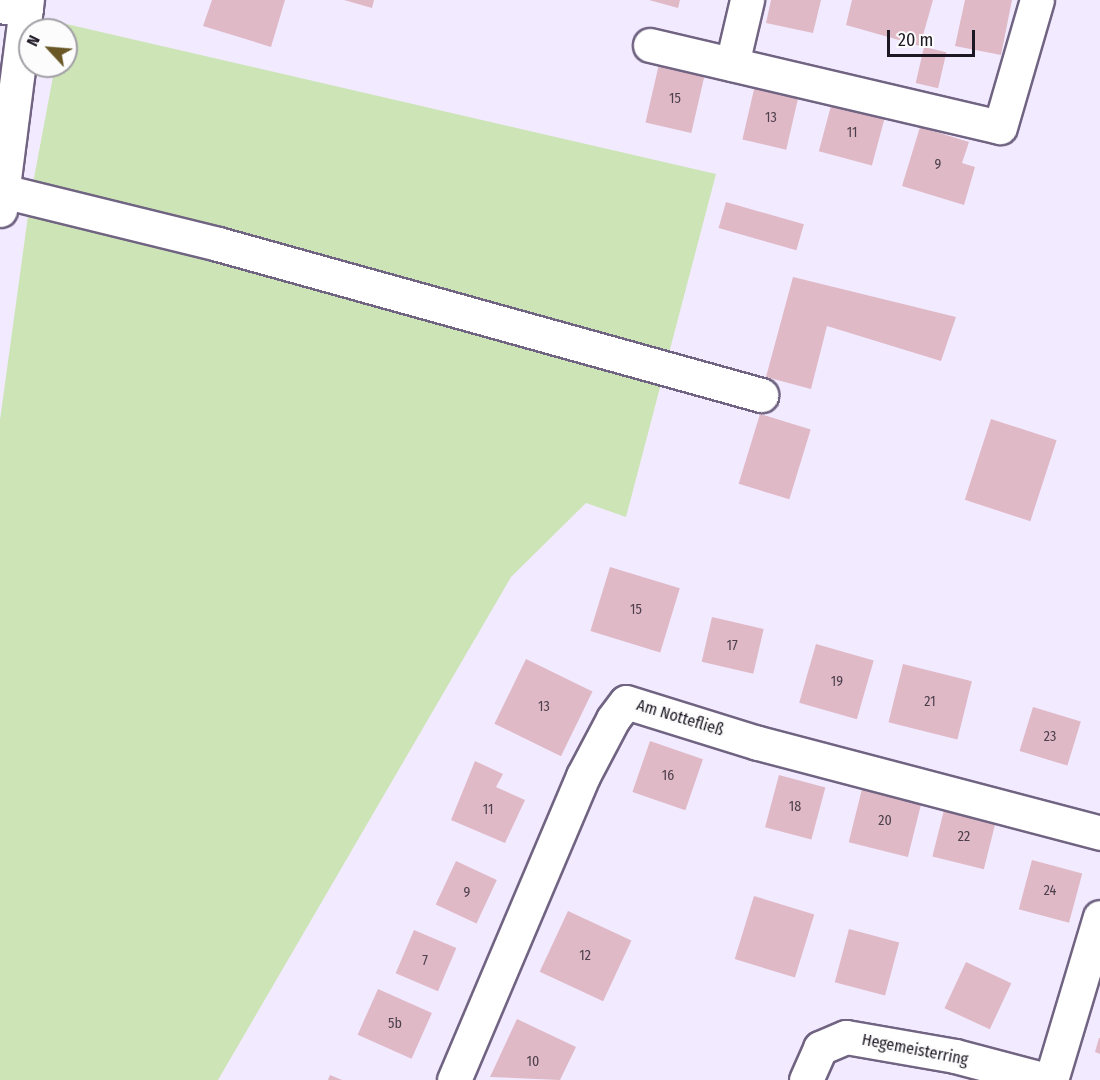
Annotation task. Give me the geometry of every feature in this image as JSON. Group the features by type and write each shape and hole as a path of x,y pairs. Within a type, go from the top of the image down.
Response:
{"street":[{"path":"732,64 747,0"},
{"path":"650,45 1000,127 1037,0"},
{"path":"18,5 1,200 218,244 761,395"},
{"name":"Am Nottefließ","path":"454,1080 583,776 612,719 626,702 758,743 1100,833"},
{"path":"1051,1080 1100,918"},
{"name":"Hegemeisterring","path":"806,1080 820,1048 846,1037 955,1056 1046,1080"}],"green space":[{"path":"78,27 716,174 626,517 586,503 511,577 218,1080 0,1080 0,420 31,194 53,78 78,78"}],"building":[{"path":"212,0 285,0 271,47 203,26"},
{"path":"344,0 374,0 372,8"},
{"path":"649,0 680,0 678,8"},
{"path":"771,0 821,0 813,33 766,23"},
{"path":"852,0 933,0 920,46 846,25"},
{"path":"965,0 1012,0 1001,55 955,46"},
{"path":"924,47 946,52 938,88 916,83"},
{"path":"659,64 705,75 691,133 646,122"},
{"path":"755,85 799,95 786,150 742,140"},
{"path":"832,102 885,116 872,165 819,151"},
{"path":"920,127 969,142 962,163 975,167 964,205 902,186"},
{"path":"726,202 804,224 796,250 719,228"},
{"path":"793,277 956,317 941,361 827,326 811,389 766,377"},
{"path":"760,414 811,429 789,499 739,484"},
{"path":"991,419 1057,440 1030,521 965,500"},
{"path":"610,567 680,588 660,652 590,631"},
{"path":"712,617 764,629 753,674 702,662"},
{"path":"816,644 874,661 857,719 799,703"},
{"path":"526,659 593,691 561,756 494,724"},
{"path":"903,664 972,681 957,739 888,722"},
{"path":"1033,707 1081,722 1067,766 1020,751"},
{"path":"650,741 703,759 685,810 632,792"},
{"path":"475,761 503,774 496,787 525,800 505,843 451,820"},
{"path":"779,775 825,787 811,840 765,827"},
{"path":"863,785 922,800 908,857 849,842"},
{"path":"945,806 996,819 984,869 932,856"},
{"path":"1032,860 1082,873 1069,923 1019,909"},
{"path":"456,861 497,880 476,924 436,905"},
{"path":"754,896 814,914 795,978 735,959"},
{"path":"568,911 631,941 603,1001 540,972"},
{"path":"849,929 899,942 885,996 835,982"},
{"path":"414,930 456,948 438,991 396,973"},
{"path":"966,962 1011,983 990,1029 944,1008"},
{"path":"378,989 432,1013 412,1059 358,1035"},
{"path":"517,1019 576,1047 560,1080 490,1077"},
{"path":"1100,1038 1100,1054 1095,1052"},
{"path":"330,1075 342,1080 328,1080"}]}
